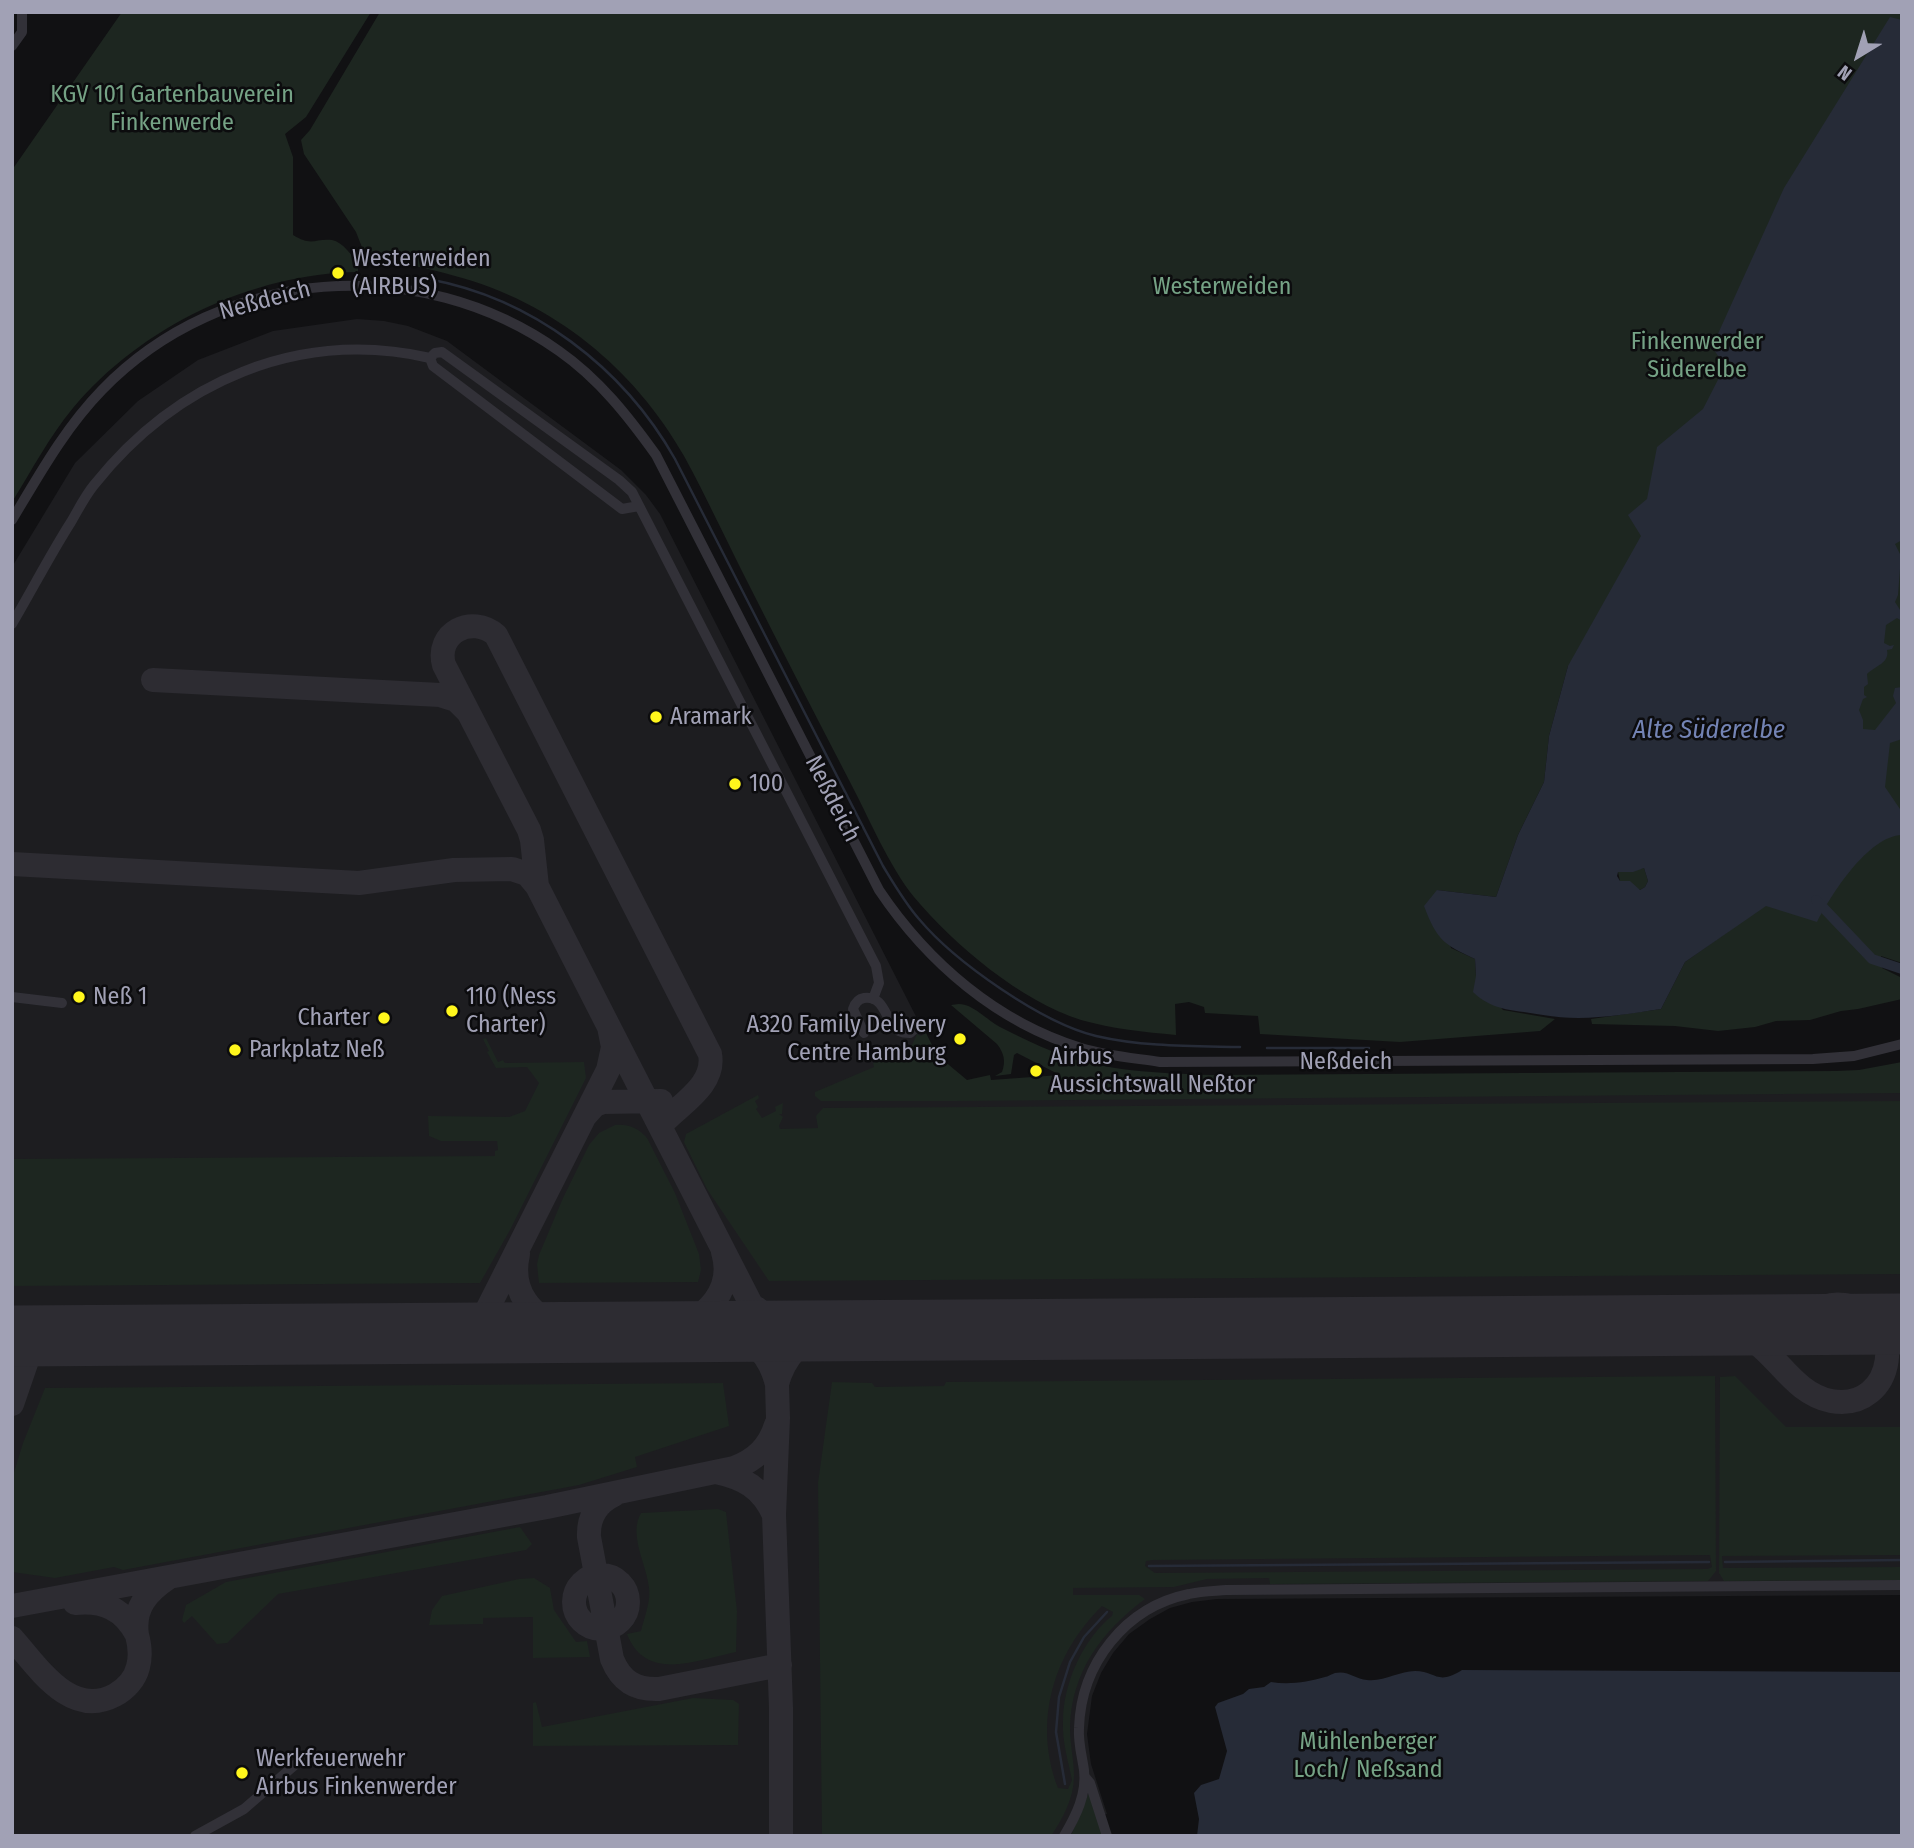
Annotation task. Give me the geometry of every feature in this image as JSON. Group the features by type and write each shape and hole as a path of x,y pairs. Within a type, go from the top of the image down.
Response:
{"street":[{"path":"12,46 22,32 22,12"},
{"name":"Neßdeich","path":"12,520 63,437 103,389 168,338 218,312 276,294 338,284 385,286 442,297 492,314 528,331 588,374 625,412 656,455 879,890 915,939 937,962 983,999 1044,1035 1083,1049 1160,1062 1824,1059 1854,1056 1902,1044"},
{"path":"12,624 92,488 142,435 198,392 257,366 335,350 377,349 430,358"},
{"path":"430,358 435,353 442,352 632,492 876,966 879,983 873,999"},
{"path":"430,358 433,366 622,509 639,506"},
{"path":"12,997 62,1003"},
{"path":"864,1033 853,1009 863,998 873,999 882,1005 900,1032 910,1033 920,1024"},
{"path":"1064,1836 1080,1803 1084,1776 1079,1745 1080,1713 1088,1679 1100,1655 1119,1632 1141,1614 1164,1602 1189,1594 1279,1589 1902,1585"},
{"path":"195,1836 244,1809 296,1764"},
{"path":"1084,1776 1090,1783 1107,1836"}],"shaded area":[{"path":"357,319 408,326 447,341 621,470 646,495 660,514 956,1095 1902,1089 1902,1595 1217,1599 1170,1608 1129,1634 1101,1673 1092,1696 1087,1734 1091,1764 1107,1814 1096,1817 1102,1836 12,1836 12,567 75,463 138,401 198,360 273,331"}],"green space":[{"name":"KGV 101 Gartenbauverein Finkenwerde","path":"122,12 371,12 306,117 285,134 293,157 293,235 305,241 332,240 340,243 358,263 358,272 318,275 239,294 165,329 132,352 73,408 48,442 12,502 12,170"},
{"path":"380,12 1902,12 1902,801 1894,835 1902,835 1902,963 1881,956 1882,968 1902,978 1902,999 1810,1020 1776,1021 1755,1027 1718,1031 1675,1026 1592,1024 1591,1019 1661,1009 1685,962 1757,911 1568,666 1549,736 1544,782 1518,835 1496,897 1437,890 1451,948 1475,959 1476,976 1503,1010 1555,1019 1540,1031 1400,1042 1260,1034 1258,1016 1205,1013 1204,1007 1189,1002 1175,1004 1176,1035 1117,1028 1081,1020 1035,1000 969,952 930,915 905,885 684,456 641,394 588,343 525,303 491,288 444,273 401,263 367,260 356,232 304,154 301,140 310,130"},
{"path":"1644,868 1648,881 1640,890 1620,881 1618,872"},
{"path":"959,1004 1054,1052 1092,1064 1132,1070 1212,1075 1836,1071 1859,1070 1902,1062 1902,1093 957,1101 821,1101 815,1096 815,1092 874,1067 873,1063 912,1045 917,1034 921,1036 926,1033 937,1055 967,1080 990,1075 991,1080 1060,1075 1017,1053 1014,1055 1011,1074 995,1076 1002,1072 1003,1068 1001,1051 997,1044 951,1005"},
{"path":"486,1038 498,1062 584,1062 586,1078 510,1230 480,1283 12,1286 12,1159 495,1156 495,1151 498,1150 497,1141 441,1141 429,1136 428,1116 509,1117 525,1111 539,1083 527,1067 496,1068 487,1052 489,1051 483,1039"},
{"path":"758,1095 759,1098 755,1101 758,1107 756,1109 762,1118 776,1111 775,1107 783,1103 782,1114 779,1114 783,1117 780,1129 818,1128 816,1116 823,1108 1902,1101 1902,1274 769,1281 707,1189 684,1142 686,1134"},
{"path":"615,1125 633,1127 647,1138 675,1193 699,1254 701,1270 698,1282 539,1283 539,1255 563,1198 589,1145 599,1133"},
{"path":"1715,1376 1716,1571 1708,1581 1270,1584 1269,1578 1207,1579 1174,1587 1073,1588 1073,1595 1139,1595 1145,1599 1115,1625 1092,1654 1083,1671 1076,1689 1070,1728 1074,1776 1072,1792 1064,1815 1051,1836 822,1836 818,1483 832,1382 872,1383 875,1387 944,1386 946,1382","holes":["1710,1555 1712,1567 1708,1569 1155,1573 1145,1566 1146,1561 1153,1560","1102,1606 1113,1612 1112,1616 1084,1650 1067,1692 1063,1729 1072,1780 1068,1789 1058,1788 1047,1738 1052,1690 1071,1645"]},
{"path":"1735,1376 1786,1427 1902,1427 1902,1555 1722,1556 1723,1568 1902,1567 1902,1580 1724,1581 1719,1573 1720,1377"},
{"path":"723,1383 729,1426 635,1457 637,1467 579,1485 123,1570 114,1567 55,1578 12,1572 12,1479 45,1388"},
{"path":"718,1509 726,1512 737,1611 736,1652 689,1663 660,1663 647,1659 636,1649 627,1634 641,1631 649,1598 648,1579 636,1531 641,1513"},
{"path":"520,1527 532,1544 526,1550 278,1594 227,1643 217,1644 192,1616 184,1623 182,1620 186,1605 226,1582"},
{"path":"534,1578 550,1588 554,1610 576,1642 587,1641 590,1657 533,1658 533,1617 483,1618 483,1624 429,1625 432,1610 442,1596"},
{"path":"693,1698 733,1700 739,1704 738,1745 533,1746 533,1703 536,1702 542,1727"},
{"path":"1089,1792 1103,1836 1071,1836"}],"water":[{"name":"Alte Süderelbe","path":"1890,17 1902,20 1902,540 1895,544 1901,556 1895,602 1902,613 1902,621 1897,618 1886,625 1884,643 1894,645 1887,650 1884,661 1867,674 1868,684 1864,687 1864,695 1867,697 1863,699 1859,710 1863,729 1875,730 1896,703 1893,696 1895,688 1902,687 1902,739 1890,743 1885,787 1902,812 1902,835 1876,845 1864,856 1831,897 1817,922 1766,906 1685,962 1661,1009 1573,1018 1497,1007 1473,992 1475,959 1442,940 1424,906 1437,890 1496,897 1518,835 1544,782 1549,736 1568,666 1641,536 1628,515 1647,499 1657,447 1703,409 1725,366 1712,347 1784,188","holes":["1644,868 1648,881 1640,890 1630,881 1620,881 1617,876 1618,872 1633,872"]},
{"name":"Mühlenberger Loch/ Neßsand","path":"1462,1670 1902,1672 1902,1836 1197,1836 1199,1819 1194,1793 1201,1785 1219,1779 1227,1751 1215,1707 1218,1703 1271,1682 1305,1682 1335,1673 1373,1680 1415,1671 1447,1677"}],"waterway":[{"path":"428,279 466,288 503,302 538,320 601,367 629,395 654,426 675,459 883,866 919,919 954,954 1026,1005 1074,1029 1132,1042 1240,1047"},
{"path":"1816,900 1872,959 1902,969"},
{"path":"1267,1048 1369,1048"},
{"path":"1725,1562 1902,1560"},
{"path":"1149,1566 1709,1562"},
{"path":"1065,1784 1056,1732 1059,1697 1070,1662 1084,1637 1107,1612"}],"taxiway":[{"path":"609,1027 537,886 529,830 444,665 445,644 458,630 476,626 496,635 710,1054 710,1065 702,1085 660,1126"},
{"path":"153,680 440,695 456,700 468,712"},
{"path":"12,864 359,883 454,870 512,869 527,874 537,886"},
{"path":"454,1333 470,1327 485,1314 608,1070 613,1047 609,1027 776,1353 778,1418 774,1515 781,1708 781,1836"},
{"path":"586,1115 595,1105 603,1102 661,1101"},
{"path":"675,1332 697,1318 715,1301 725,1279 723,1252"},
{"path":"518,1254 516,1268 520,1292 533,1311 564,1333"},
{"path":"1717,1325 1747,1336 1796,1382 1818,1397 1831,1401 1853,1401 1870,1392 1881,1378 1887,1361 1886,1342 1879,1325 1865,1312 1844,1305 1830,1305 1794,1321 1762,1325"},
{"path":"756,1308 779,1325 797,1331"},
{"path":"726,1332 745,1339 760,1350 770,1365 777,1384 789,1357 803,1343 830,1331"},
{"path":"12,1404 33,1343 50,1336"},
{"path":"12,1606 547,1507 734,1468 761,1452 776,1425"},
{"path":"716,1472 735,1477 758,1491 774,1515"},
{"path":"614,1495 603,1502 595,1512 590,1523 589,1537 612,1659 624,1678 636,1686 659,1689 780,1665"},
{"path":"601,1575 620,1583 628,1602 620,1621 601,1629 582,1621 574,1602 582,1583 601,1575"},
{"path":"12,1638 44,1675 69,1695 99,1701 115,1695 130,1683 138,1667 140,1651 136,1625 143,1602 168,1578"},
{"path":"75,1603 95,1603 112,1608 126,1619 137,1635"}],"runway":[{"path":"12,1336 1902,1324"}],"place":[{"name":"Westerweiden (AIRBUS)","path":"338,273"},
{"name":"Aramark","path":"656,717"},
{"name":"100","path":"735,784"},
{"name":"Neß 1","path":"79,997"},
{"name":"110 (Ness Charter)","path":"452,1011"},
{"name":"Charter","path":"384,1018"},
{"name":"A320 Family Delivery Centre Hamburg","path":"960,1039"},
{"name":"Parkplatz Neß","path":"235,1050"},
{"name":"Airbus Aussichtswall Neßtor","path":"1036,1071"},
{"name":"Werkfeuerwehr Airbus Finkenwerder","path":"242,1773"}],"park label":[{"name":"Westerweiden","path":"1222,287"},
{"name":"Finkenwerder Süderelbe","path":"1697,356"}]}
